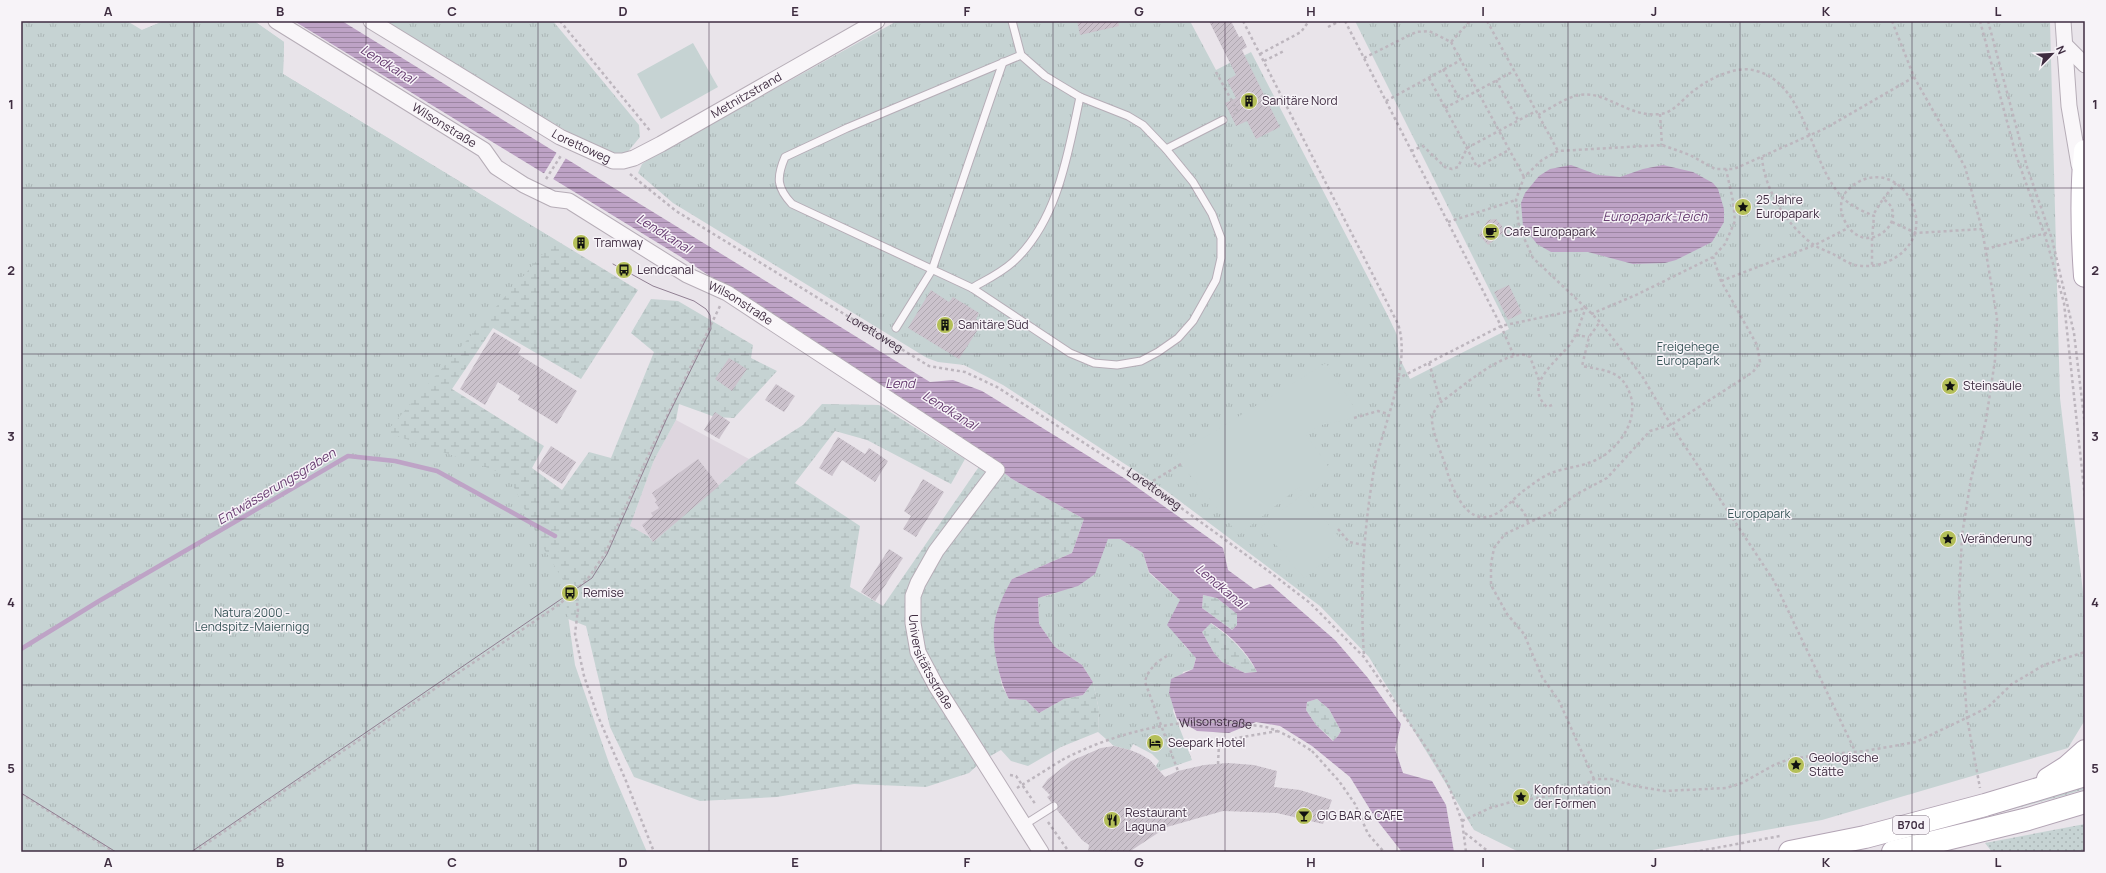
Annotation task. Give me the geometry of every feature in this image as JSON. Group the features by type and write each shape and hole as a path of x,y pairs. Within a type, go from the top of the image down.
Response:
{"main road":[{"path":"2085,151 2082,188 2082,234 2085,276"},
{"path":"2031,791 2067,767 2085,751"},
{"name":"B70d","path":"1786,844 1865,837 2085,775"},
{"name":"B70d","path":"1894,852 2028,819 2085,802"},
{"path":"1894,852 1968,840 2085,816"}],"street":[{"name":"Wilsonstraße","path":"276,21 484,150 496,167 524,185 553,199 569,201 686,275 726,294 997,470"},
{"name":"Lorettoweg","path":"371,21 560,137 613,160"},
{"name":"Metnitzstrand","path":"613,160 623,161 634,158 661,144 877,21"},
{"path":"2063,21 2069,106 2082,188"},
{"path":"2064,45 2085,65"},
{"name":"Universitätsstraße","path":"997,470 936,551 918,583 913,596 913,623 918,652 936,686 1041,852"}],"lane":[{"path":"1012,21 1021,54 1045,76 1080,97 1128,116 1143,125 1166,149 1193,182 1212,214 1220,238 1221,258 1216,280 1193,321 1178,338 1158,352 1141,361 1117,365 1094,363 1070,353 972,288 792,204 783,194 779,184 780,169 784,157 810,144 1021,54"},
{"path":"896,328 932,270 1003,62"},
{"path":"972,288 1001,271 1014,261 1040,227 1056,192 1068,153 1080,97"},
{"path":"1166,149 1223,120"},
{"path":"1024,825 1054,806"}],"path":[{"path":"560,21 661,144"},
{"path":"1243,21 1398,324 1402,336 1402,358 1374,468 1364,545 1361,601 1364,657"},
{"path":"1260,54 1301,32 1309,21"},
{"path":"1328,27 1340,21"},
{"path":"1345,21 1501,326 1514,356"},
{"path":"1451,42 1470,21"},
{"path":"1487,21 1558,151"},
{"path":"1892,21 1914,77 1965,167 1982,229 1997,318 1996,353 1986,420 1971,479 1962,535 1959,601 1967,718 1981,791"},
{"path":"1980,21 2016,155 2044,234 2064,303 2085,498"},
{"path":"1988,21 2027,167 2050,232 2074,333 2085,426"},
{"path":"1364,58 1416,32 1429,31 1451,42 1524,177"},
{"path":"1264,62 1284,51"},
{"path":"1386,101 1460,60"},
{"path":"1443,70 1460,100"},
{"path":"1538,115 1568,99 1593,94 1634,112 1660,114 1667,113 1675,108 1692,92 1709,81 1733,72 1754,70 1776,82 1790,96 1799,109 1816,155 1843,198 1873,215"},
{"path":"1445,108 1514,71"},
{"path":"1216,72 1238,112 1223,120"},
{"path":"1855,751 1774,581 1671,425 1642,376 1600,322 1533,258 1519,227 1516,200 1524,177 1542,160 1558,151 1662,145 1690,155 1715,169 1734,169 1846,118 1914,77"},
{"path":"1429,78 1477,167 1509,150"},
{"path":"1496,80 1518,120"},
{"path":"1411,151 1423,146 1445,167 1452,169 1458,167 1467,148 1536,111"},
{"path":"1660,114 1662,145"},
{"path":"542,185 563,152"},
{"path":"1762,157 1763,172 1774,196 1790,221 1815,245 1853,264 1872,266 1895,258 1912,242 1916,233 1916,218 1913,205 1906,193 1896,183 1887,177 1875,176 1851,188 1843,198 1840,211 1848,228 1854,234 1872,239 1881,235 1890,226 1894,215 1890,203 1884,200"},
{"name":"Lorettoweg","path":"613,160 676,211 929,366 965,372 991,384 1148,484 1310,603 1364,657 1428,750 1448,784 1462,821 1466,852"},
{"path":"1590,314 1636,296 1713,257 1725,244 1735,221 1733,201 1726,169"},
{"path":"1872,266 1873,215 1896,183"},
{"path":"1448,222 1516,200"},
{"path":"1892,222 1916,233 1982,229"},
{"path":"1721,281 1815,245 1848,228"},
{"path":"1986,249 2050,232"},
{"path":"1594,779 1559,701 1542,677 1524,634 1508,614 1491,585 1491,564 1494,548 1505,534 1554,511 1577,494 1607,478 1650,431 1671,425 1753,372 1760,362 1757,345 1721,281 1713,257"},
{"path":"194,852 445,682 575,591 589,577 606,552 651,449 726,294"},
{"path":"1397,379 1501,326 1586,308"},
{"path":"1539,380 1561,355 1575,334 1586,308"},
{"path":"1552,405 1547,406 1542,402 1538,391 1539,380 1530,357 1522,354 1497,363 1441,402 1435,409 1432,421 1448,477 1458,497 1473,514 1481,517 1494,515 1539,480 1551,473 1602,456 1621,440 1632,419 1632,404 1627,384 1612,372 1582,366 1589,337 1600,322"},
{"path":"1575,334 1589,337"},
{"path":"1429,363 1441,402"},
{"path":"1354,418 1378,411 1388,414"},
{"path":"1148,484 1181,464"},
{"path":"1512,500 1524,512 1528,522"},
{"path":"1338,529 1349,542 1364,545"},
{"path":"575,591 578,609 575,634 584,676 597,714 626,781 654,852"},
{"path":"1462,821 1490,808 1511,802 1561,794 1583,786 1594,779 1611,779 1634,786 1665,791 1726,788 1742,783 1774,765 1787,760 1916,742 1987,708 2012,684 2044,665 2085,652"},
{"path":"1167,656 1154,666 1146,676 1145,682 1178,771"},
{"name":"Wilsonstraße","path":"1005,795 1062,760 1094,746 1162,726 1208,721 1240,723 1271,728 1289,736 1312,751 1339,781 1355,804 1368,834 1384,852"},
{"path":"1218,764 1219,744 1224,744 1236,738 1278,731"},
{"path":"21,794 114,852"},
{"path":"1464,833 1489,852"},
{"path":"1694,852 1786,844"}],"shaded area":[{"path":"676,420 749,459 653,542 630,526 654,460"}],"green space":[{"path":"21,21 142,30 164,21 254,21 284,42 283,74 638,290 581,379 493,328 452,389 544,446 532,468 562,490 589,452 611,458 654,352 631,333 651,299 678,301 753,345 751,358 777,371 734,418 715,417 679,404 676,420 654,460 630,526 648,536 653,542 749,459 803,425 822,404 879,405 965,459 951,484 867,440 835,431 795,483 860,526 850,587 883,606 985,458 1012,479 1084,519 1072,553 1012,579 998,665 1002,686 1009,699 1026,700 1039,713 1064,699 1083,695 1093,682 1099,710 1098,732 1061,747 1028,766 1011,761 1001,750 983,760 969,773 926,787 854,784 777,797 700,801 634,777 610,727 586,626 568,619 496,655"},
{"name":"Natura 2000 - Lendspitz-Maiernigg","path":"21,21 127,21 142,30 164,21 254,21 284,42 283,74 555,240 386,432 508,475 544,549 563,580 575,665 610,766 647,852 21,852"},
{"path":"384,21 553,21 639,125 640,137 626,154 612,157 525,107"},
{"name":"Europapark","path":"897,21 1190,21 1216,70 1251,52 1388,316 1397,335 1399,357 1410,379 1509,329 1355,21 2050,21 2060,398 2085,609 2085,720 2068,748 1822,820 1641,852 1519,852 1474,830 1369,657 1320,606 1165,490 1003,385 964,365 938,362 927,358 673,203 638,173 642,164 652,157"},
{"path":"693,43 718,87 661,119 637,74"},
{"path":"1326,363 1355,409 1354,418 1321,425 1306,434 1334,475 1306,498 1345,544 1304,578 1261,527 1303,494 1299,487 1239,535 1174,456"},
{"path":"1108,539 1120,539 1143,553 1149,573 1180,600 1183,644 1196,657 1193,669 1183,672 1173,711 1192,760 1160,771 1156,766 1159,761 1152,754 1133,744 1130,750 1114,746 1098,732 1099,710 1093,682 1082,665 1055,647 1039,624 1038,598 1056,593"},
{"path":"1203,595 1217,598 1237,614 1237,625 1232,630 1202,608"},
{"path":"1210,623 1236,644 1257,672 1245,673 1222,662 1214,653 1202,632"},
{"path":"1317,699 1329,709 1341,731 1334,741 1316,725 1306,710 1307,702"},
{"path":"2085,784 2085,789 2062,796 1912,836"},
{"path":"2085,824 2085,850 2073,852 1992,852 1985,843"}],"water":[{"path":"294,21 342,21 930,382 953,380 982,391 1124,478 1223,548 1228,570 1254,589 1270,584 1335,640 1368,678 1401,724 1395,749 1403,773 1432,781 1446,805 1454,852 1402,852 1376,819 1350,777 1312,746 1280,726 1256,722 1229,733 1197,731 1177,719 1169,693 1171,679 1193,669 1196,658 1167,625 1180,600 1149,572 1143,553 1120,539 1108,539 1095,574 1078,586 1038,598 1039,624 1055,647 1082,665 1093,682 1083,695 1064,699 1039,713 1026,700 1009,699 1000,674 994,645 996,615 1000,603 1012,579 1072,553 1084,519 1012,479 985,458 681,257","holes":["1203,595 1217,598 1237,614 1237,625 1232,630 1202,608","1211,623 1218,628 1243,650 1257,672 1245,673 1222,662 1214,653 1202,632","1317,699 1329,709 1341,731 1333,741 1316,725 1306,710 1307,702"]},
{"name":"Europapark-Teich","path":"1571,165 1598,175 1620,177 1643,169 1663,165 1693,172 1713,183 1718,189 1724,209 1724,222 1712,242 1676,260 1665,263 1633,264 1588,252 1551,252 1537,244 1523,226 1521,203 1525,193 1539,176 1550,169"}],"pier":[{"path":"557,152 566,158 552,181 543,175"}],"building":[{"path":"1077,21 1118,21 1119,26 1080,35"},
{"name":"Sanitäre Nord","path":"1209,21 1231,21 1239,37 1242,36 1247,47 1242,50 1280,127 1256,139 1247,121 1236,126 1225,103 1236,98 1227,80 1236,75"},
{"name":"Cafe Europapark","path":"1496,219 1502,226 1503,233 1488,245 1479,235 1488,220"},
{"path":"1509,285 1522,313 1508,320 1494,292"},
{"name":"Sanitäre Süd","path":"931,290 949,302 953,297 979,313 976,319 982,323 959,359 908,328"},
{"path":"494,332 521,348 518,354 577,391 557,424 518,400 520,396 498,382 485,405 460,389"},
{"path":"729,358 747,369 732,391 715,379"},
{"path":"776,384 795,396 784,412 765,400"},
{"path":"715,412 730,422 719,439 704,430"},
{"path":"838,437 865,454 869,448 888,461 875,482 842,460 832,476 819,468"},
{"path":"551,446 576,462 562,484 537,468"},
{"path":"698,459 719,486 653,542 642,525 653,516 651,513 659,508 652,493"},
{"path":"923,479 944,492 916,537 903,529 911,516 904,511"},
{"path":"889,549 903,558 875,601 861,592"},
{"path":"1114,746 1130,750 1150,760 1165,777 1178,771 1204,765 1228,763 1254,765 1277,771 1274,787 1300,790 1332,800 1323,824 1277,813 1223,811 1167,827 1129,852 1088,852 1089,845 1082,840 1057,810 1058,803 1054,801 1051,802 1047,797 1050,795 1042,787 1048,779 1071,761 1101,748"}],"waterway":[{"name":"Entwässerungsgraben","path":"21,649 99,601 348,456 395,461 437,471 555,536"}],"tram line":[{"path":"191,852 592,578 607,554 666,420 711,329 710,315 706,309 694,301 653,286 613,264"},
{"path":"21,793 116,852"}],"place":[{"name":"Sanitäre Nord","path":"1249,101"},
{"name":"25 Jahre Europapark","path":"1743,207"},
{"name":"Cafe Europapark","path":"1491,232"},
{"name":"Tramway","path":"581,243"},
{"name":"Lendcanal","path":"624,270"},
{"name":"Sanitäre Süd","path":"945,325"},
{"name":"Steinsäule","path":"1950,386"},
{"name":"Veränderung","path":"1948,539"},
{"name":"Remise","path":"570,593"},
{"name":"Seepark Hotel","path":"1155,743"},
{"name":"Geologische Stätte","path":"1796,765"},
{"name":"Konfrontation der Formen","path":"1521,797"},
{"name":"GIG BAR & CAFE","path":"1304,816"},
{"name":"Restaurant Laguna","path":"1112,820"}],"water label":[{"name":"Lendkanal","path":"388,64"},
{"name":"Lendkanal","path":"664,233"},
{"name":"Lend","path":"900,383"},
{"name":"Lendkanal","path":"950,410"},
{"name":"Lendkanal","path":"1221,586"}],"park label":[{"name":"Freigehege Europapark","path":"1688,354"}]}
